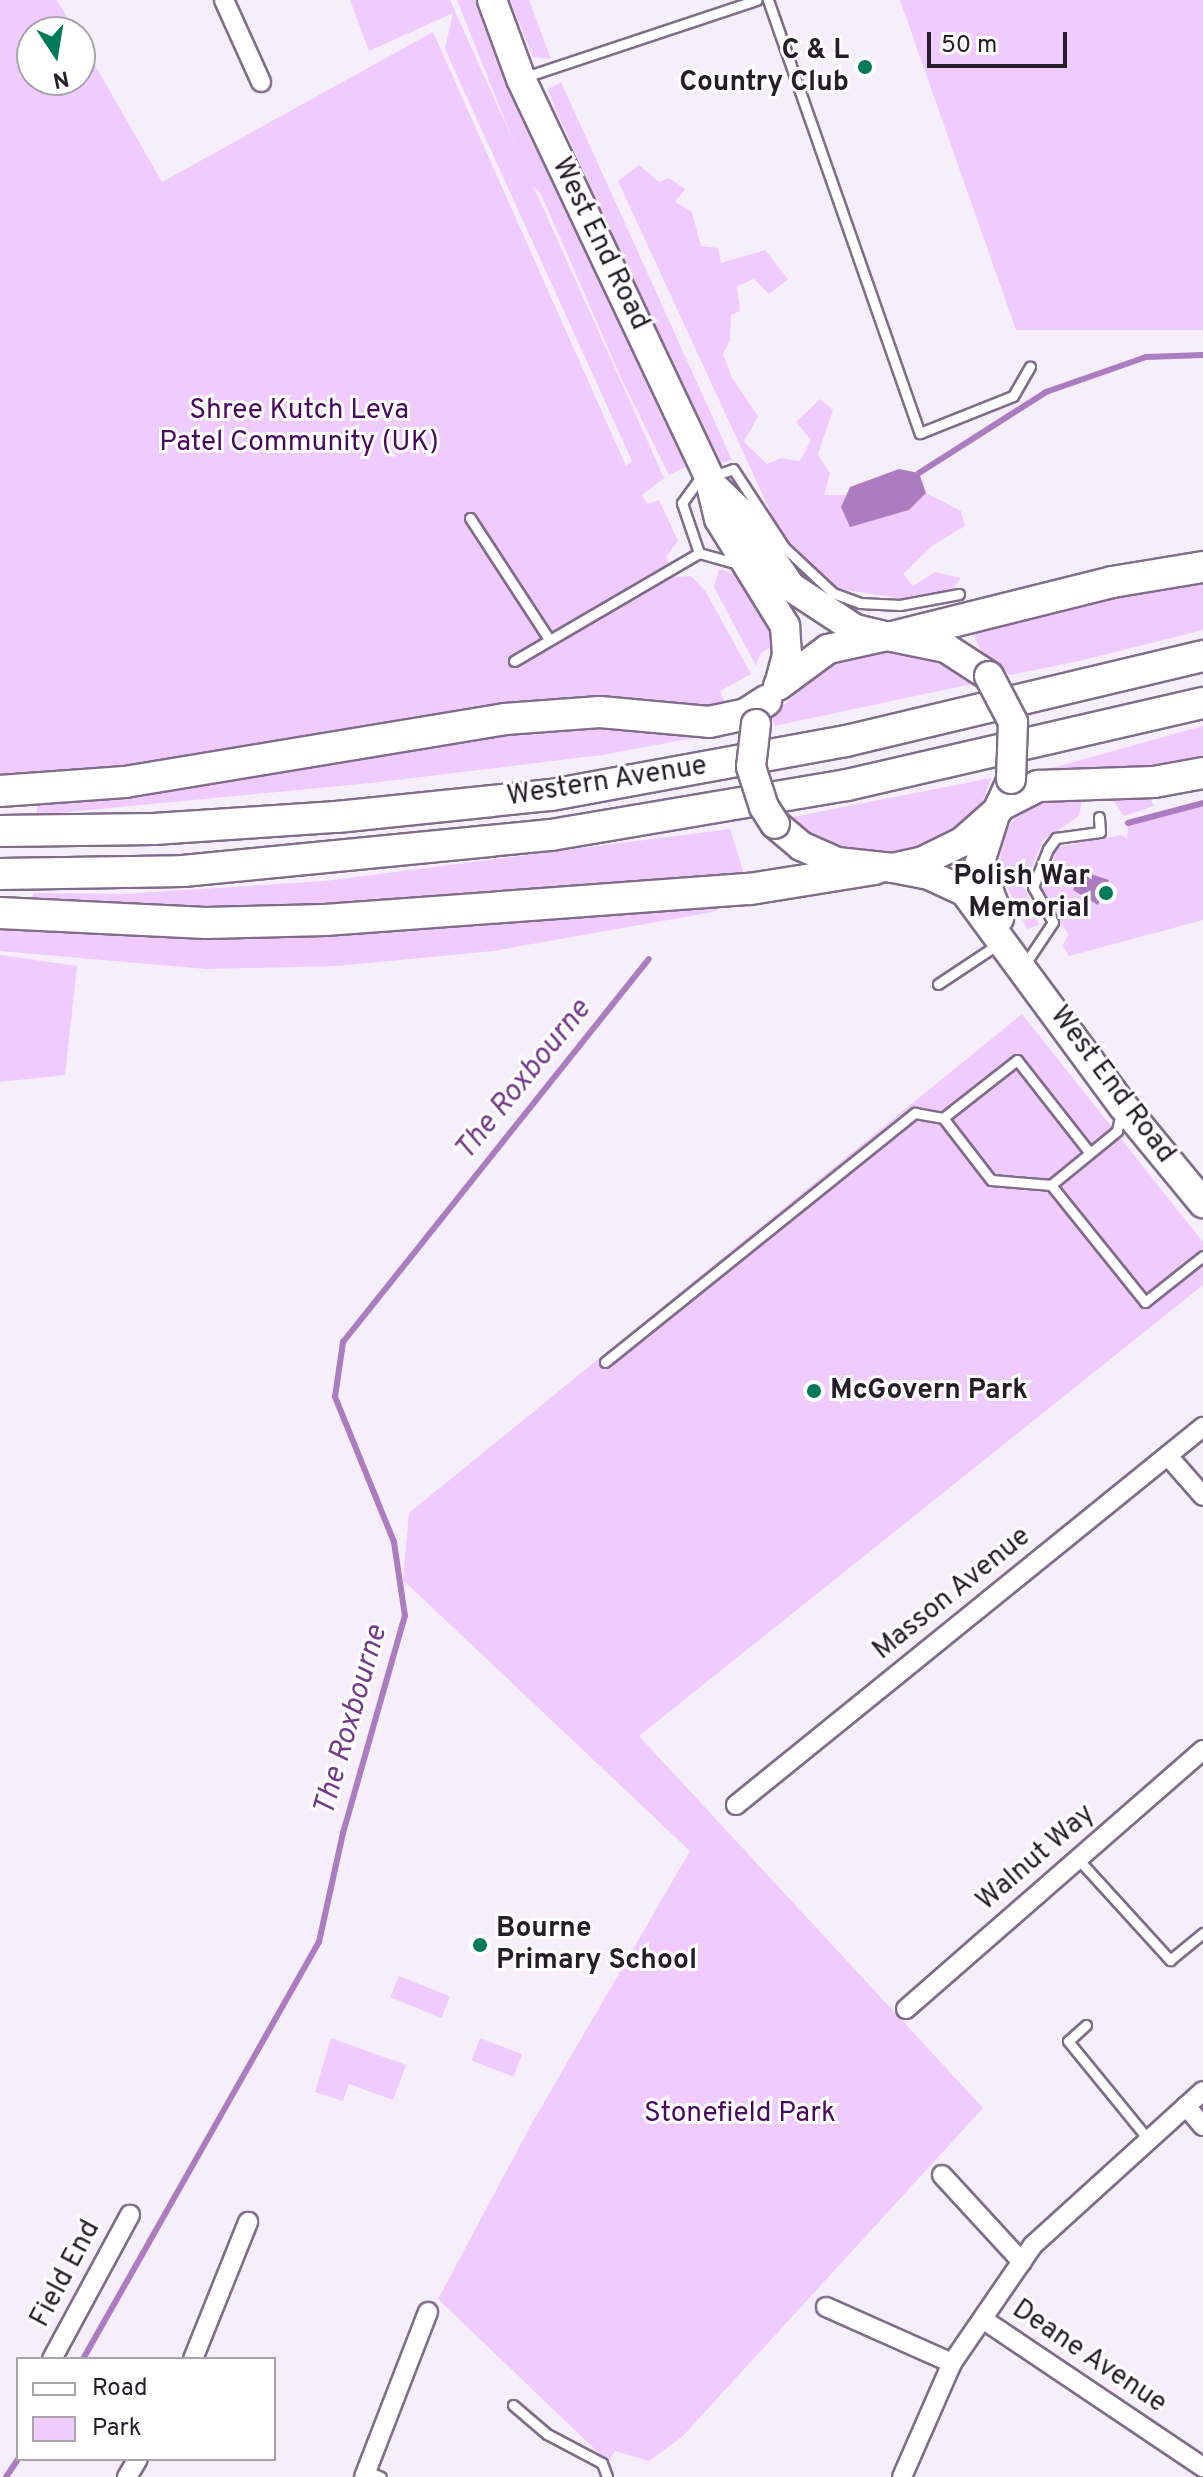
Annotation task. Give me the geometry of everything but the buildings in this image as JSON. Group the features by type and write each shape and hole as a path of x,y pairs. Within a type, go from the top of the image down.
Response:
{"highway":[{"path":"892,636 1112,582 1203,567"},
{"name":"Western Avenue","path":"0,831 246,823 551,795 846,741 1203,656"},
{"path":"0,791 125,782 505,719 600,712 709,722 746,714 767,703"},
{"name":"Western Avenue","path":"0,874 230,867 551,835 863,782 1203,703"},
{"path":"1003,798 1038,786 1154,782 1203,773"},
{"path":"0,913 206,923 325,920 750,889 884,869"}],"main road":[{"name":"West End Road","path":"492,0 521,79 709,478 719,519 785,626 787,655 767,703"},
{"name":"West End Road","path":"709,478 738,510 791,587 855,629 892,636"},
{"path":"892,636 963,656 989,676 1013,722 1003,798 943,853 884,869 815,853 775,824 764,807 751,767 767,703 828,649 892,636"},
{"name":"West End Road","path":"1003,798 981,845 979,865 986,892 1023,966"},
{"name":"West End Road","path":"884,869 929,875 965,892 1023,966 1123,1106 1203,1203"}],"street":[{"path":"224,0 261,82"},
{"name":"Masson Avenue","path":"736,1805 1203,1427"},
{"path":"1168,1456 1203,1496"},
{"name":"Walnut Way","path":"906,2009 1203,1750"},
{"path":"902,2477 952,2363 1022,2262 1069,2207 1203,2091"},
{"path":"1186,2106 1203,2126"},
{"path":"942,2175 1022,2262"},
{"name":"Field End","path":"53,2357 130,2215"},
{"path":"194,2357 248,2222"},
{"path":"826,2307 952,2363"},
{"path":"371,2475 428,2312"},
{"name":"Deane Avenue","path":"984,2320 1203,2467"}],"lane":[{"path":"521,79 757,0"},
{"path":"768,0 920,433 1013,396 1030,366"},
{"path":"699,553 682,503 709,478 733,469 784,547 833,593 860,603 900,605 959,594"},
{"path":"470,518 549,639"},
{"path":"514,661 699,553 749,566"},
{"path":"1023,966 1053,922 1033,887 1048,849 1056,838 1100,832 1099,817"},
{"path":"938,984 1003,941"},
{"path":"943,1118 1017,1060 1090,1153"},
{"path":"605,1362 915,1113 943,1118 991,1180 1051,1185 1117,1131 1123,1106"},
{"path":"1051,1185 1145,1302 1203,1256"},
{"path":"1078,1859 1170,1960 1203,1933"},
{"path":"1086,2025 1068,2041 1148,2139"},
{"path":"513,2405 547,2434 602,2463 607,2477"}],"green space":[{"name":"Shree Kutch Leva Patel Community (UK)","path":"0,0 57,0 66,16 16,16 16,96 96,96 96,67 162,182 433,32 626,466 632,461 445,49 453,13 369,51 350,0 450,0 664,478 642,495 647,504 659,500 678,541 666,557 675,577 691,576 706,592 751,674 720,691 727,706 0,781"},
{"path":"457,0 481,0 684,454 686,467 669,475 623,382 541,194 530,183"},
{"path":"510,0 529,0 551,59 533,57"},
{"path":"900,0 1203,0 1203,330 1016,330"},
{"path":"561,82 732,460 718,464 557,113 548,89"},
{"path":"639,165 659,182 669,178 685,189 675,202 692,212 701,246 718,248 721,263 765,250 788,279 769,294 754,279 737,286 740,311 731,315 730,340 723,354 732,378 758,416 744,442 767,464 781,458 800,461 811,440 796,422 820,399 833,410 818,454 830,474 824,495 846,495 841,507 909,510 926,493 961,511 965,526 932,546 903,574 913,586 935,572 961,578 941,605 834,588 779,530 618,181"},
{"path":"719,569 742,577 766,605 775,644 760,654 756,666 714,587"},
{"path":"1203,581 1203,630 1079,661 1010,675 980,649 973,634 986,626 1095,597"},
{"path":"889,652 950,664 972,684 774,726 772,716 826,666"},
{"path":"644,726 710,735 602,755 371,783 37,815 37,801 454,737"},
{"path":"1203,726 1203,759 1108,771 1048,769"},
{"path":"991,778 982,803 966,824 926,850 871,861 796,828 793,817"},
{"path":"1149,794 1154,806 1124,816 1113,800 1082,800 1079,816 1043,840 1024,887 1039,925 1027,929 1000,872 1001,841 1017,813 1041,798"},
{"path":"1203,803 1203,920 1069,956 1063,946 1068,934 1040,891 1058,847 1122,835 1127,839 1128,823"},
{"path":"730,829 746,880 348,911 195,912 32,904 33,893 123,894 325,881"},
{"path":"731,900 713,912 493,951 337,966 206,969 0,951 0,927 222,938 412,931"},
{"path":"0,955 77,966 65,1075 0,1082"},
{"name":"Stonefield Park","path":"1022,1014 1203,1242 1203,1285 639,1736 983,2108 682,2437 649,2461 615,2451 608,2462 438,2299 531,2125 690,1851 403,1580 409,1513"},
{"path":"399,1976 450,1997 441,2018 390,1997"},
{"path":"331,2038 406,2065 393,2100 349,2084 343,2101 315,2092"},
{"path":"480,2038 522,2054 513,2077 471,2060"}],"shaded area":[{"path":"899,469 919,473 926,493 909,510 850,527 841,507 850,487"},
{"path":"1081,871 1109,880 1098,905 1073,890"}],"waterway":[{"path":"919,473 1046,392 1146,357 1203,355"},
{"name":"The Roxbourne","path":"1128,823 1203,803"},
{"name":"The Roxbourne","path":"84,2357 319,1942 343,1833 405,1616 394,1542 335,1397 343,1342 649,959"},
{"name":"The Roxbourne","path":"6,2477 17,2461"}],"place":[{"name":"C & L Country Club","path":"865,67"},
{"name":"Polish War Memorial","path":"1106,893"},
{"name":"McGovern Park","path":"814,1391"},
{"name":"Bourne Primary School","path":"480,1945"}]}
